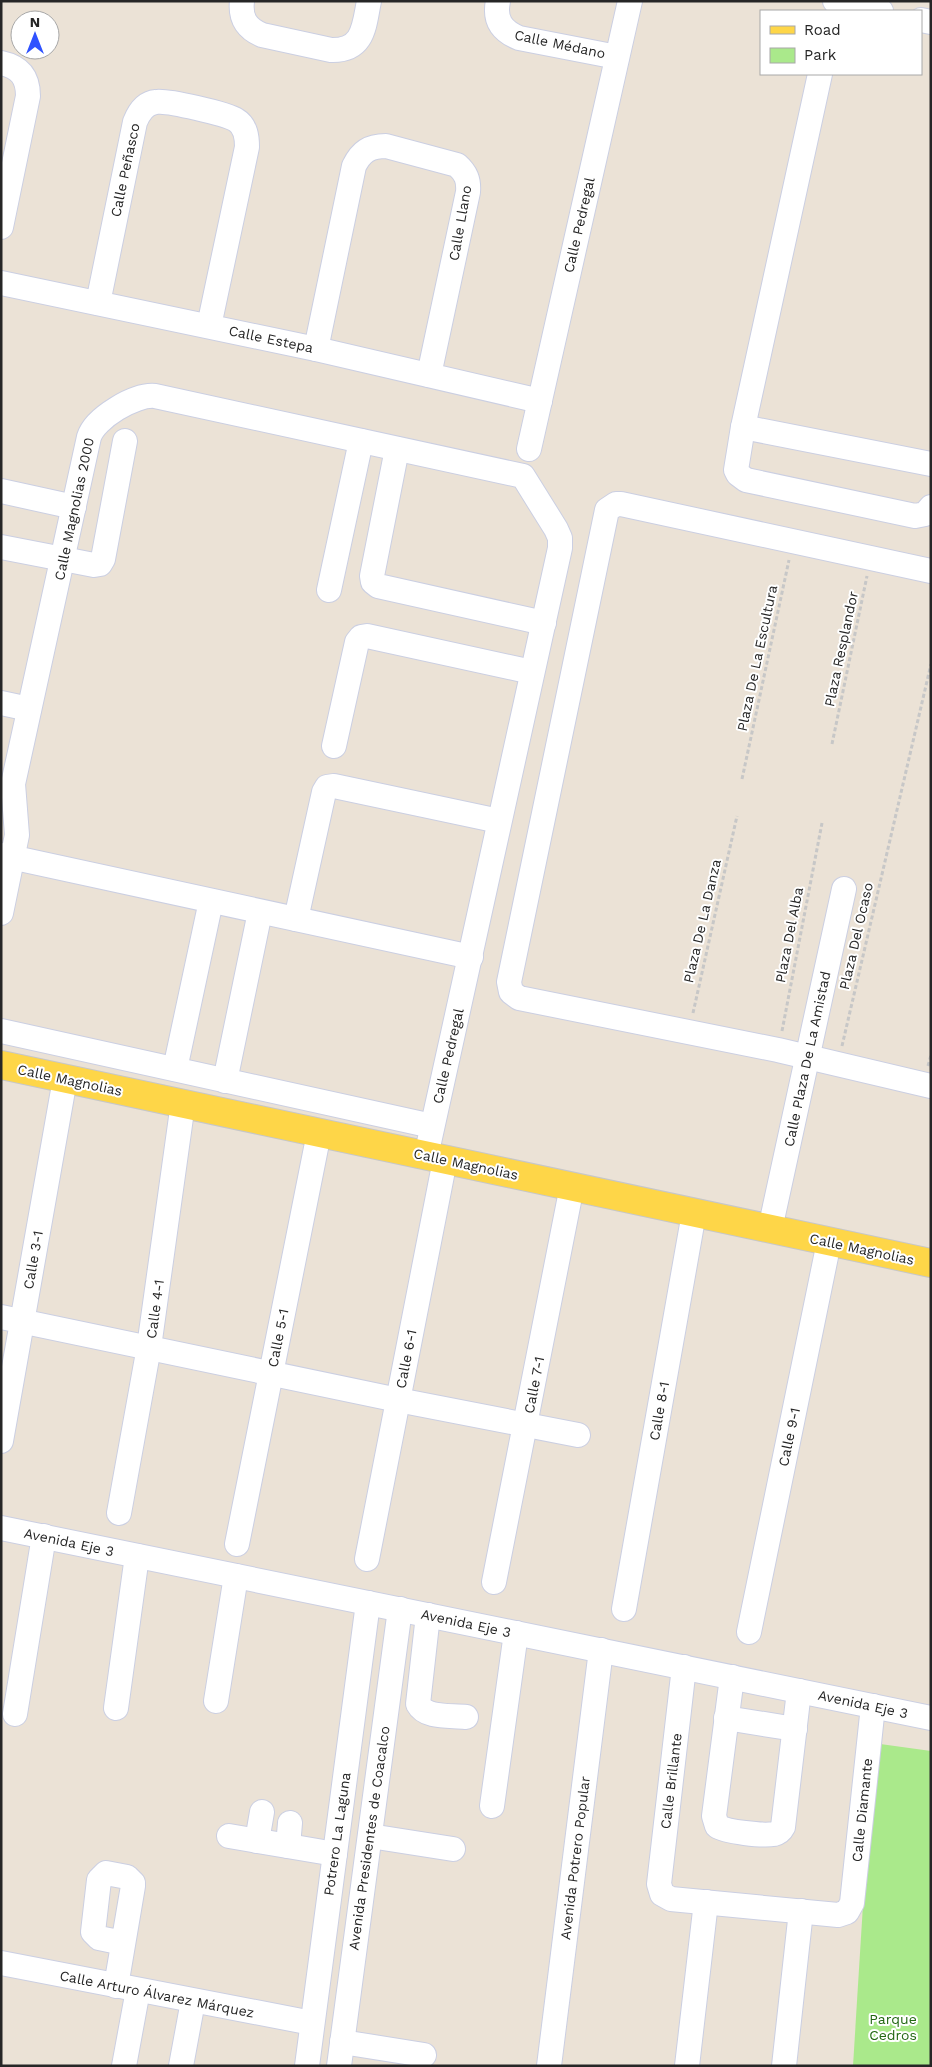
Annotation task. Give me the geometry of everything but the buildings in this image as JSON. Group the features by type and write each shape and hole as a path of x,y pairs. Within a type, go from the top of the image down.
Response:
{"main road":[{"name":"Calle Magnolias","path":"1,1065 931,1263"}],"street":[{"path":"243,12 252,30 331,50 342,50 352,46 359,39 363,30 369,1"},
{"name":"Calle Médano","path":"498,1 497,16 501,26 509,34 519,38 618,57"},
{"name":"Calle Pedregal","path":"529,449 630,1"},
{"path":"835,1 876,10"},
{"path":"1,63 17,68 24,76 28,85 28,96 1,227"},
{"path":"820,75 735,465 741,478 915,516 926,514 931,507"},
{"name":"Calle Peñasco","path":"98,303 135,122 139,112 147,105 156,102 167,102 227,116 236,120 244,127 247,137 247,147 209,326"},
{"name":"Calle Llano","path":"316,349 354,166 358,157 366,150 375,146 386,146 458,165 465,172 469,182 428,375"},
{"name":"Calle Estepa","path":"1,283 316,349 540,401"},
{"name":"Calle Magnolias 2000","path":"1,913 7,856 18,827 13,784 89,437 93,427 101,420 135,399 144,396 154,396 523,476 560,538 560,548 544,622"},
{"path":"743,427 931,464"},
{"path":"1,547 94,565 102,562 125,441"},
{"path":"329,590 361,442"},
{"path":"334,746 357,642 361,637 367,636 532,672 544,622 378,586 373,582 372,576 397,449"},
{"path":"1,491 74,507"},
{"path":"931,571 620,504 610,506 604,515 509,987 514,996 519,998 778,1050 931,1086"},
{"name":"Calle Pedregal","path":"436,1158 432,1126 471,956 532,672"},
{"path":"1,703 29,709"},
{"path":"296,920 324,792 328,787 334,786 499,821"},
{"path":"7,856 296,920 471,956"},
{"name":"Calle Plaza De La Amistad","path":"770,1229 844,889"},
{"path":"175,1070 211,900"},
{"path":"225,1081 260,912"},
{"path":"1,1031 432,1126"},
{"name":"Calle 3-1","path":"1,1441 12,1319 65,1079"},
{"name":"Calle 4-1","path":"119,1513 150,1348 183,1103"},
{"name":"Calle 5-1","path":"237,1544 319,1133"},
{"name":"Calle 6-1","path":"367,1559 398,1400 436,1158"},
{"name":"Calle 7-1","path":"494,1582 572,1186"},
{"name":"Calle 8-1","path":"624,1609 694,1213"},
{"name":"Calle 9-1","path":"749,1632 829,1242"},
{"path":"12,1319 578,1436"},
{"name":"Avenida Eje 3","path":"1,1528 931,1718"},
{"path":"15,1714 44,1536"},
{"path":"116,1708 137,1556"},
{"path":"216,1701 236,1576"},
{"name":"Potrero La Laguna","path":"307,2066 368,1603"},
{"name":"Avenida Presidentes de Coacalco","path":"339,2066 400,1609"},
{"path":"428,1615 418,1704 420,1708 430,1714 466,1717"},
{"path":"492,1806 516,1633"},
{"name":"Avenida Potrero Popular","path":"549,2066 602,1650"},
{"name":"Calle Brillante","path":"684,1667 659,1884 662,1894 671,1899 706,1902"},
{"path":"732,1677 714,1816 717,1826 726,1830 770,1834 780,1831 783,1827 799,1691"},
{"name":"Calle Diamante","path":"801,1911 838,1915 847,1912 852,1903 873,1706"},
{"path":"726,1718 795,1729"},
{"path":"257,1841 262,1812"},
{"path":"230,1836 257,1841 289,1834 335,1854"},
{"path":"370,1836 453,1850"},
{"path":"687,2066 706,1902 801,1911 784,2066"},
{"path":"123,1943 127,1988 124,2066"},
{"name":"Calle Arturo Álvarez Márquez","path":"1,1964 312,2024"},
{"path":"181,2066 193,2001"},
{"path":"342,2042 424,2055"}],"path":[{"name":"Plaza De La Escultura","path":"742,779 793,542"},
{"name":"Plaza Resplandor","path":"832,744 871,558"},
{"name":"Plaza Del Ocaso","path":"838,1064 895,812 931,664"},
{"name":"Plaza De La Danza","path":"688,1032 736,816"},
{"name":"Plaza Del Alba","path":"778,1050 822,823"}],"green space":[{"name":"Parque Cedros","path":"873,1743 931,1751 931,2066 853,2066"}]}
